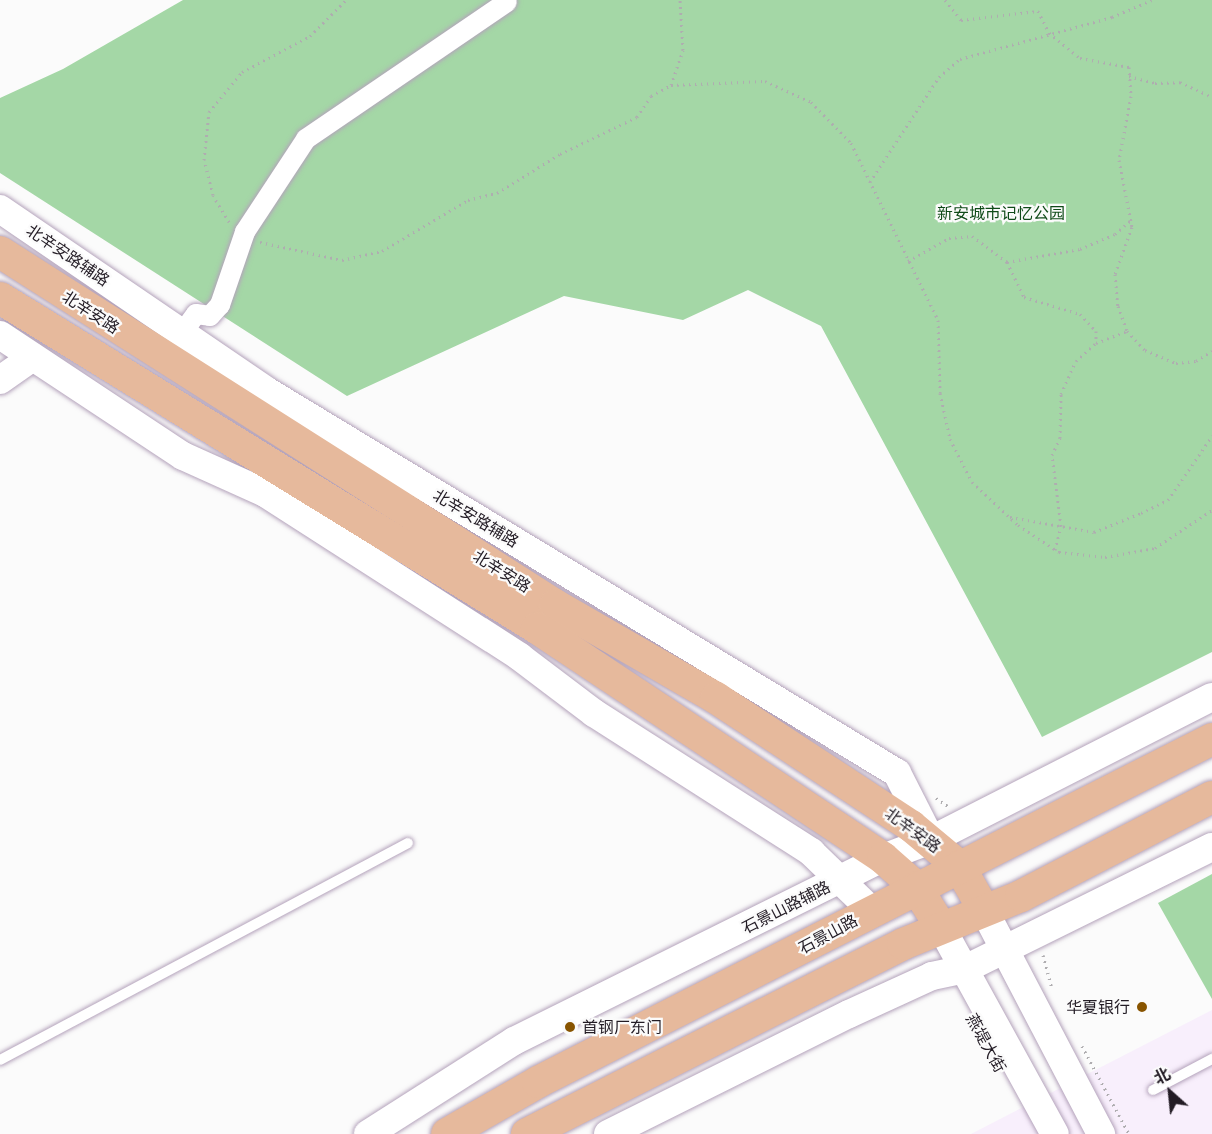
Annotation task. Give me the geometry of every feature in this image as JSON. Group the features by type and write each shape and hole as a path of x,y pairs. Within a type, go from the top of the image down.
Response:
{"main road":[{"name":"北辛安路","path":"0,252 555,605 716,698 931,840 958,866 984,910"},
{"name":"北辛安路","path":"0,298 400,542 883,858 916,887 941,927"},
{"name":"石景山路","path":"447,1134 916,887 1212,739"},
{"path":"527,1134 941,927 984,910 1212,797"}],"street":[{"path":"183,332 196,314 210,316 220,305 245,232 306,140 507,2"},
{"name":"北辛安路辅路","path":"0,209 265,390 897,773 931,840"},
{"path":"0,335 183,456 265,494 464,621 811,852 842,879 872,911"},
{"path":"0,380 33,357"},
{"path":"265,390 297,442"},
{"path":"400,542 464,621"},
{"name":"石景山路辅路","path":"368,1134 514,1041 883,858 931,840 1211,698"},
{"path":"608,1134 859,1009 932,976 965,969 1212,847"},
{"path":"984,910 1101,1134"},
{"name":"燕堤大街","path":"941,927 1055,1134"}],"lane":[{"path":"0,1060 408,843"},
{"path":"1154,1090 1212,1059"}],"path":[{"path":"346,0 310,36 242,72 209,112 204,160 213,195 230,222 245,232 304,256 342,260 382,251 468,200 497,194 560,154 637,117 651,96 671,85 765,81 811,102 851,143 938,320 940,393 950,439 972,482 1009,517 1055,550 1105,557 1155,548 1212,510"},
{"path":"671,85 683,50 680,0"},
{"path":"945,0 961,20 1038,11 1049,33 1080,58 1129,67 1119,160 1131,220 1115,274 1126,331 1145,350 1176,363 1196,361 1212,351"},
{"path":"870,182 939,77 960,59 1152,0"},
{"path":"1129,76 1155,83 1180,82 1212,97"},
{"path":"1007,261 1080,249 1115,234 1131,220"},
{"path":"908,261 949,238 972,236 1007,261 1024,297 1080,314 1096,331 1096,343"},
{"path":"1055,550 1061,526 1052,455 1060,438 1060,394 1076,361 1096,343 1126,331"},
{"path":"1009,517 1094,532 1168,500 1212,436"}],"shaded area":[{"path":"1212,1010 1212,1134 971,1134"}],"green space":[{"name":"新安城市记忆公园","path":"183,0 1212,0 1212,652 1042,737 821,326 748,290 683,320 564,296 347,396 0,173 0,98 63,69"},
{"path":"1212,874 1212,999 1158,903"}],"place":[{"name":"华夏银行","path":"1142,1007"},
{"name":"首钢厂东门","path":"570,1027"}]}
